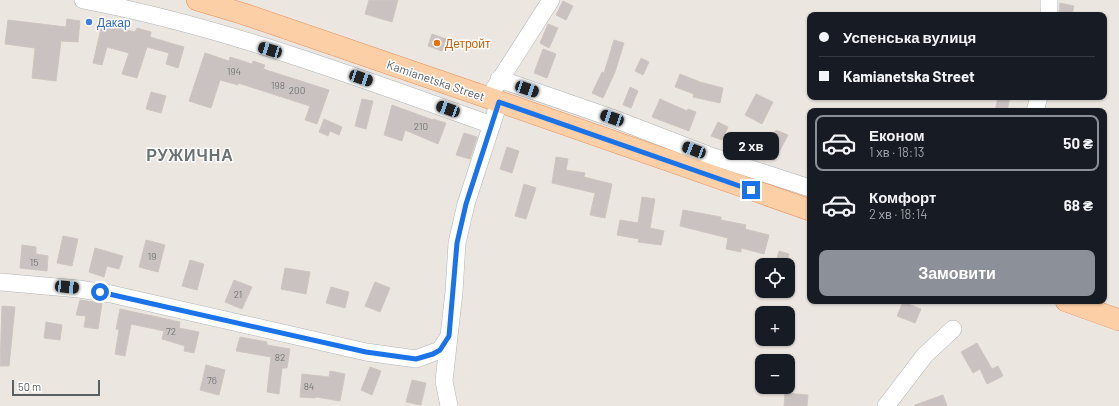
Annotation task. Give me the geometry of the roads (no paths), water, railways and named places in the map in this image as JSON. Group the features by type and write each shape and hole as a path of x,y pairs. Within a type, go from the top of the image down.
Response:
{"main road":[{"name":"Kamianetska Street","path":"198,0 244,14 807,209"},
{"path":"1074,304 1119,320"}],"street":[{"path":"83,0 114,6 225,36 346,73 492,125"},
{"path":"449,406 444,381 457,243 466,204 492,125 494,100 499,79 551,0"},
{"path":"1049,0 1049,12"},
{"path":"499,79 612,118 708,155 807,187"},
{"path":"0,282 98,292 366,352 416,359 434,364 444,381"},
{"path":"886,406 925,355 954,329"},
{"path":"416,359 440,350 449,336"}],"place":[{"name":"Дакар","path":"89,22"},
{"name":"Детройт","path":"437,43"}],"district":[{"name":"РУЖИЧНА","path":"190,154"}]}
